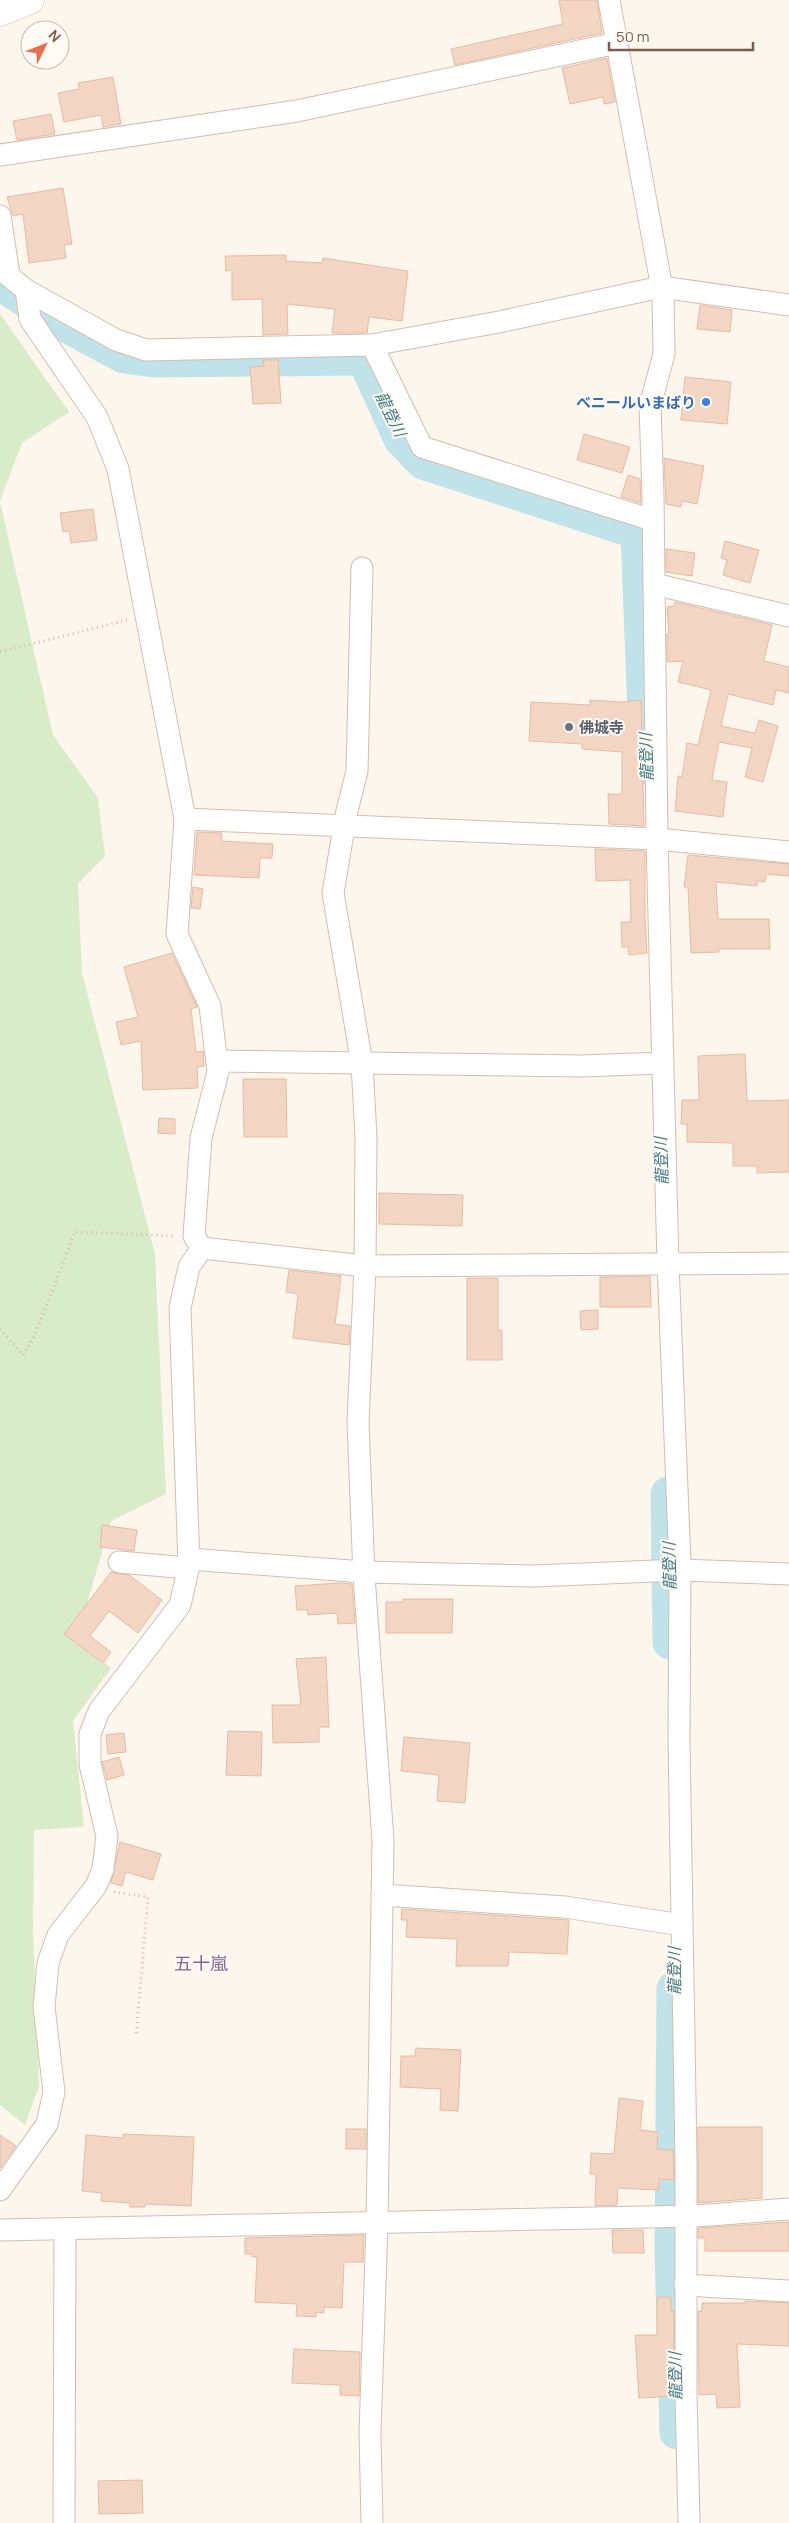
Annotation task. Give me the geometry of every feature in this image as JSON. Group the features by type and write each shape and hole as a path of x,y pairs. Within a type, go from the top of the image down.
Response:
{"street":[{"path":"0,12 30,0"},
{"path":"609,0 661,287 664,354 650,406 654,495 652,520 656,839 668,1263 680,1570 682,1925 686,2159 685,2285 689,2523"},
{"path":"0,155 297,111 617,43"},
{"path":"0,216 5,272 26,290 116,340 146,350 372,345 499,322 661,287 789,305"},
{"path":"0,2190 46,2124 54,2092 44,2007 48,1963 58,1935 94,1889 103,1869 107,1836 90,1764 90,1734 99,1711 180,1605 189,1564 180,1308 189,1267 198,1242 200,1138 218,1072 210,1006 177,934 185,819 118,469 97,417 30,319 26,290"},
{"path":"372,345 422,447 652,520"},
{"path":"362,568 357,771 333,892 362,1064 366,1137 364,1266 358,1422 364,1572 383,1840 377,2224 370,2433 372,2523"},
{"path":"654,584 789,616"},
{"path":"185,819 656,839 789,852"},
{"path":"217,1061 585,1066 662,1063"},
{"path":"198,1242 364,1266 789,1263"},
{"path":"119,1562 364,1572 534,1576 680,1570 789,1574"},
{"path":"382,1895 565,1907 682,1925"},
{"path":"0,2230 377,2224 685,2216 789,2209"},
{"path":"64,2523 65,2229"},
{"path":"685,2285 789,2291"}],"path":[{"path":"0,652 147,615"},
{"path":"0,1329 23,1356 35,1335 75,1232 198,1242"},
{"path":"94,1889 148,1897 136,2037"}],"green space":[{"path":"0,314 69,412 22,443 0,501"},
{"path":"0,502 53,735 98,798 105,856 78,884 82,973 155,1254 166,1494 111,1521 77,1638 111,1668 73,1721 84,1827 34,1830 33,1929 39,2086 25,2125 0,2105"}],"building":[{"path":"559,0 597,0 602,33 455,65 451,49 563,24"},
{"path":"607,58 615,102 604,104 603,97 570,104 562,68"},
{"path":"113,77 121,124 103,127 101,115 64,122 58,93 79,89 78,83"},
{"path":"51,114 55,134 17,140 13,121"},
{"path":"63,188 72,244 64,245 66,258 29,263 23,214 13,216 7,197"},
{"path":"286,255 286,261 322,263 323,258 408,271 402,321 369,317 367,333 332,333 335,309 287,304 288,334 263,335 262,299 232,300 232,270 226,271 225,256"},
{"path":"700,305 732,310 730,332 697,329"},
{"path":"263,360 278,360 281,403 253,404 250,367 264,366"},
{"path":"685,377 731,382 727,424 681,420"},
{"path":"584,434 630,447 622,473 577,460"},
{"path":"664,458 704,466 697,504 682,501 681,507 666,504"},
{"path":"628,475 640,479 641,503 621,497"},
{"path":"93,509 97,540 71,543 69,531 63,532 60,513"},
{"path":"725,541 759,550 750,583 723,575 727,560 721,558"},
{"path":"666,549 695,553 692,576 666,572"},
{"path":"675,602 772,625 764,661 789,667 789,693 776,690 773,705 728,694 721,726 755,733 759,720 778,726 763,782 745,777 752,748 719,742 712,780 727,782 723,817 675,811 678,776 682,777 687,743 698,745 711,690 678,682 683,661 667,662 667,634 669,634 667,607 674,606"},
{"path":"590,700 619,702 641,700 644,826 609,824 608,794 622,794 622,752 582,749 582,744 529,741 531,702 590,705"},
{"path":"197,832 222,833 221,841 273,844 272,858 260,858 259,878 194,875"},
{"path":"595,849 645,851 647,953 629,955 628,947 622,947 621,922 631,922 630,880 596,881"},
{"path":"688,855 789,864 789,876 766,874 765,882 757,881 757,886 716,882 718,919 769,919 770,949 719,949 719,952 691,953 688,887 684,887"},
{"path":"193,887 203,889 200,909 191,908"},
{"path":"172,953 197,1007 191,1009 196,1052 203,1051 204,1066 197,1067 198,1088 143,1090 141,1041 121,1045 116,1022 138,1017 124,967"},
{"path":"745,1054 747,1101 789,1100 789,1172 757,1173 757,1166 733,1166 733,1143 687,1142 687,1124 681,1124 682,1100 699,1100 698,1056"},
{"path":"243,1079 286,1079 287,1137 244,1137"},
{"path":"159,1118 175,1119 175,1134 158,1133"},
{"path":"379,1193 463,1195 462,1226 379,1224"},
{"path":"289,1270 341,1276 335,1324 350,1326 349,1345 293,1338 298,1294 286,1292"},
{"path":"650,1276 651,1307 600,1307 600,1277"},
{"path":"467,1278 498,1278 498,1330 502,1330 502,1360 467,1360"},
{"path":"598,1310 598,1329 581,1330 580,1311"},
{"path":"102,1525 137,1530 134,1551 100,1547"},
{"path":"111,1572 129,1575 162,1600 138,1633 109,1611 90,1636 111,1652 103,1663 64,1634"},
{"path":"352,1584 355,1623 338,1624 337,1613 308,1615 307,1610 297,1610 295,1586"},
{"path":"403,1599 453,1599 452,1633 386,1633 386,1602 403,1602"},
{"path":"326,1657 329,1727 319,1727 319,1742 273,1743 272,1705 301,1705 296,1659"},
{"path":"228,1731 262,1732 261,1776 226,1775"},
{"path":"124,1733 126,1752 108,1754 106,1735"},
{"path":"404,1737 470,1743 465,1803 437,1801 439,1775 401,1771"},
{"path":"119,1757 124,1775 107,1780 102,1762"},
{"path":"120,1842 161,1854 153,1880 126,1872 122,1886 111,1883"},
{"path":"402,1909 569,1920 567,1954 509,1952 508,1966 456,1966 457,1939 406,1937 407,1920 401,1920"},
{"path":"416,2048 461,2050 458,2111 440,2110 441,2089 400,2087 401,2056 415,2056"},
{"path":"619,2098 643,2101 640,2130 658,2132 657,2149 673,2150 674,2180 659,2179 659,2190 618,2188 617,2205 595,2206 596,2174 590,2174 591,2153 614,2154"},
{"path":"698,2127 762,2127 762,2198 698,2203"},
{"path":"346,2129 366,2129 366,2149 346,2149"},
{"path":"123,2134 194,2137 191,2206 145,2204 145,2207 130,2207 130,2203 101,2201 102,2193 82,2191 86,2135 123,2138"},
{"path":"0,2135 16,2146 0,2168"},
{"path":"789,2222 789,2251 705,2251 705,2238 698,2238 698,2228"},
{"path":"612,2230 643,2230 644,2253 613,2253"},
{"path":"364,2235 363,2262 344,2262 342,2308 324,2307 324,2313 316,2312 316,2317 296,2316 297,2304 255,2302 257,2257 252,2257 252,2254 245,2254 245,2238"},
{"path":"657,2297 671,2297 671,2311 674,2311 674,2396 639,2398 635,2335 657,2335"},
{"path":"745,2301 789,2303 789,2346 737,2344 740,2407 717,2408 716,2394 699,2395 698,2311 702,2311 702,2303 745,2303"},
{"path":"294,2349 360,2352 359,2396 340,2395 340,2385 292,2383"},
{"path":"142,2480 143,2513 99,2514 98,2481"}],"waterway":[{"name":"龍登川","path":"0,283 55,319 124,356 154,360 364,358 401,439 423,462 638,532 647,767"},
{"name":"龍登川","path":"668,1494 670,1642"},
{"name":"龍登川","path":"674,1989 672,2249 677,2432"}],"place":[{"name":"べニールいまばり","path":"706,402"},
{"name":"佛城寺","path":"569,727"}],"district":[{"name":"五十嵐","path":"201,1963"}]}
